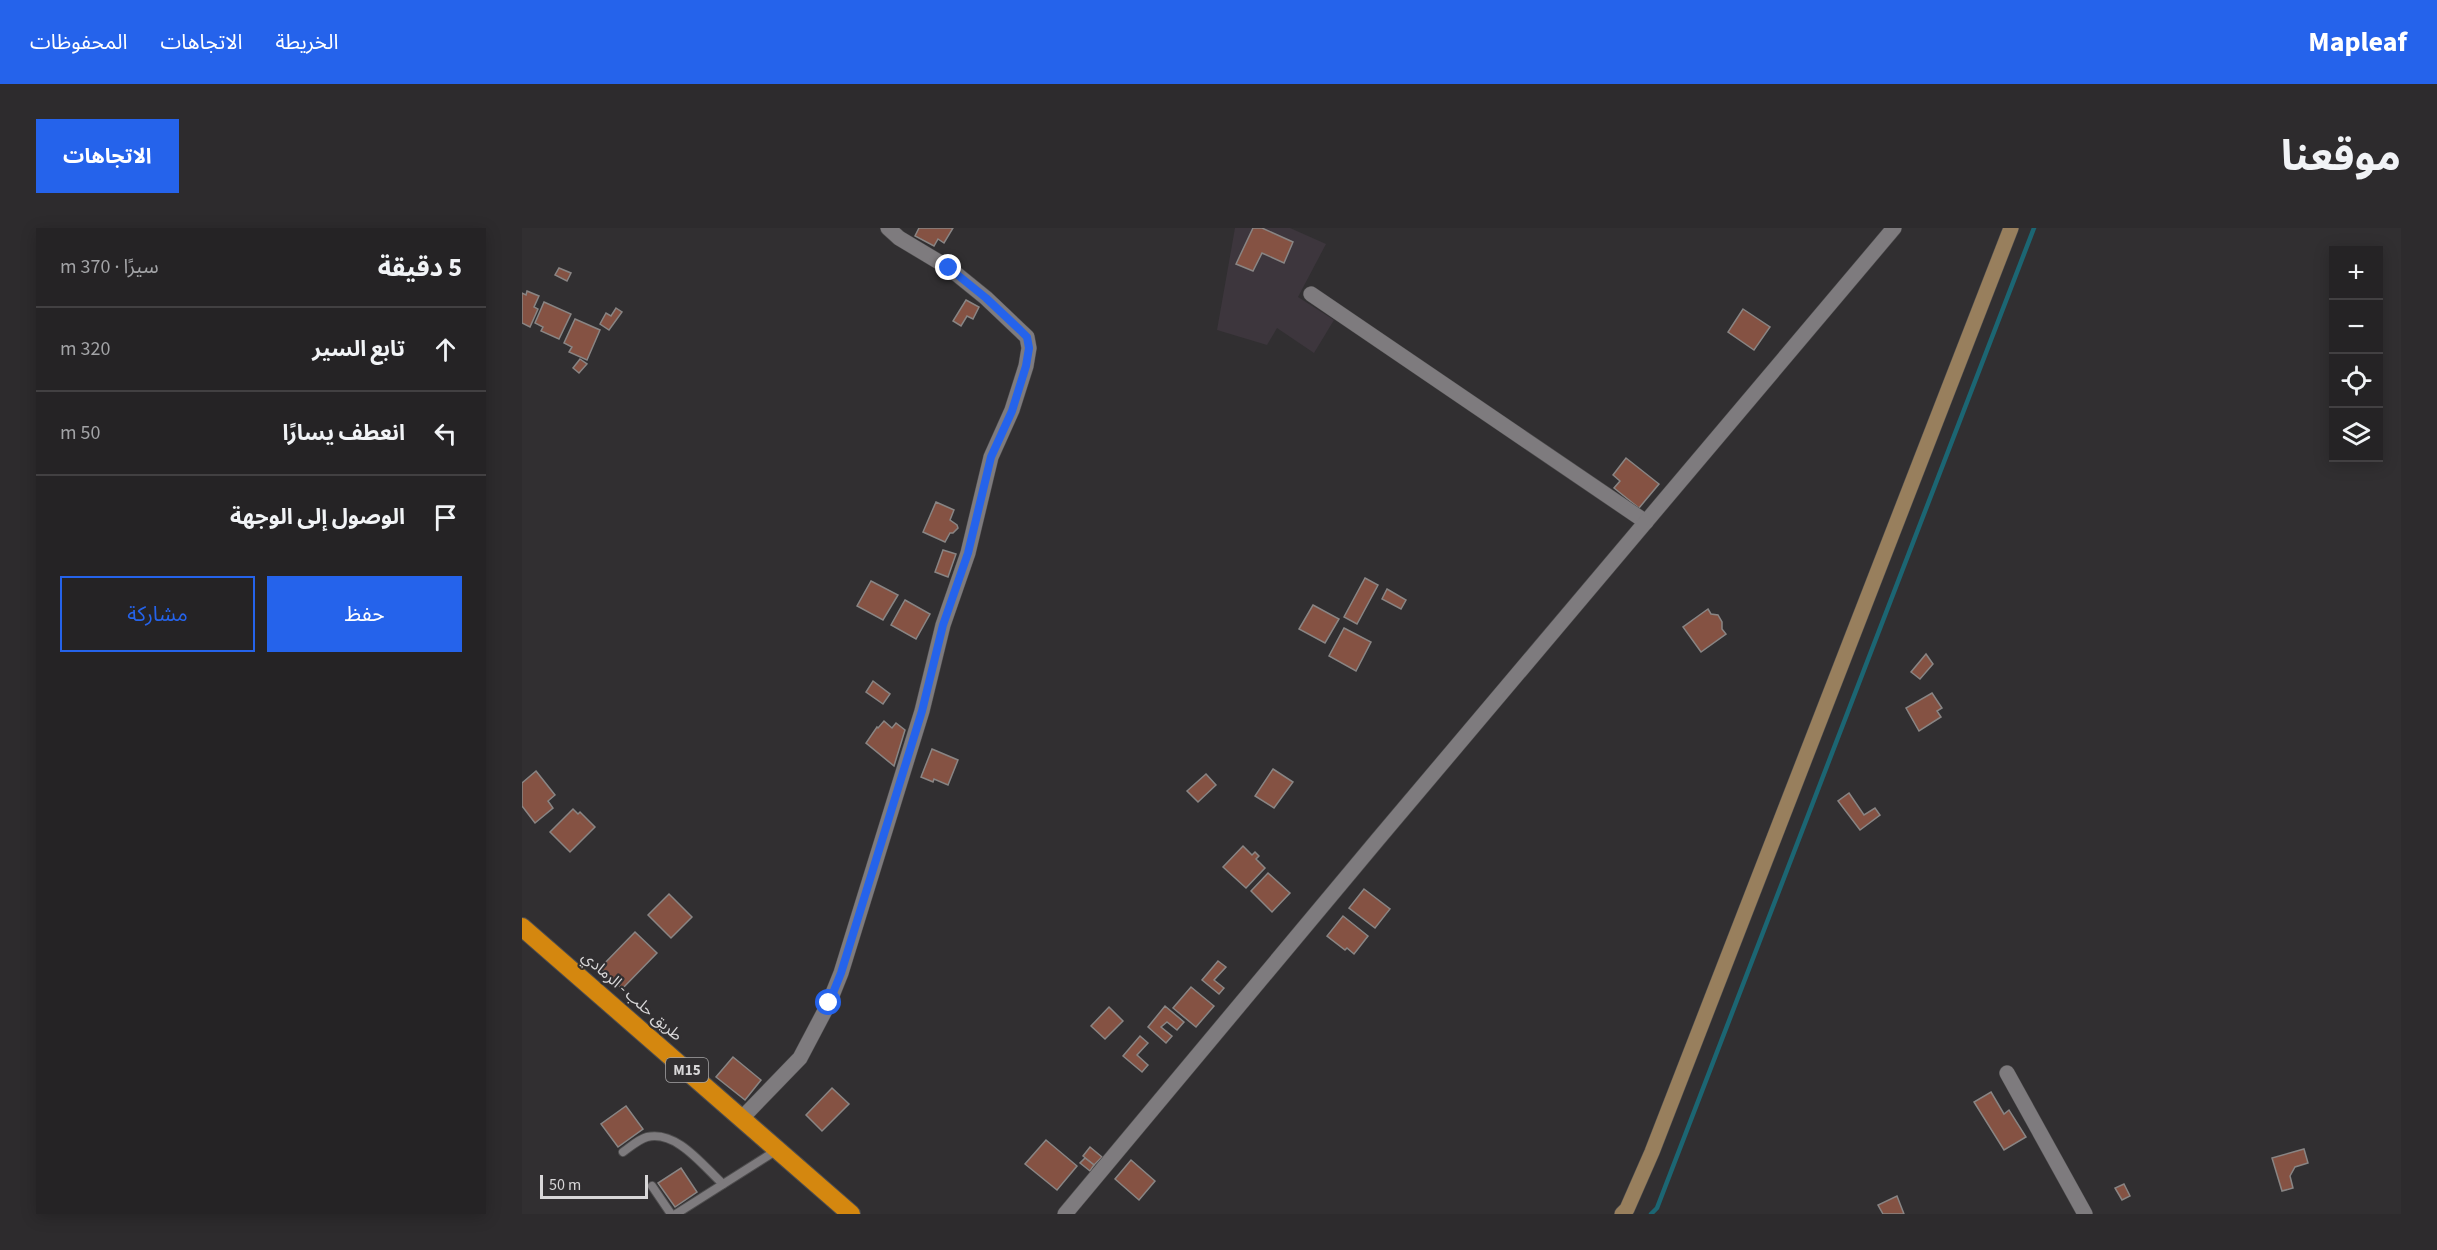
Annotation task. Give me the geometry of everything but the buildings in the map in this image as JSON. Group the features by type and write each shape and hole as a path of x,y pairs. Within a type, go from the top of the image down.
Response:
{"highway":[{"name":"طريق حلب - الرمادي","path":"522,927 851,1214"}],"street":[{"path":"742,1118 800,1058 829,1003 841,973 922,711 943,625 968,553 991,457 1012,411 1028,357 1027,337 986,298 949,268 899,238 888,228"},
{"path":"1065,1214 1894,228"},
{"path":"1622,1214 1627,1209 1652,1152 2010,228"},
{"path":"1311,294 1646,522"},
{"path":"2007,1074 2085,1214"}],"lane":[{"path":"623,1152 645,1137 664,1136 677,1142 723,1184"},
{"path":"652,1186 673,1214 777,1150"}],"shaded area":[{"path":"1235,228 1290,228 1326,244 1298,297 1334,320 1314,353 1277,328 1267,345 1217,330"}],"waterway":[{"path":"1651,1214 1657,1208 2034,228"}],"route":[{"path":"829,1003 841,973 922,711 943,625 968,553 991,457 998,436 1012,411 1029,348 1027,337 986,298 949,268"}]}
